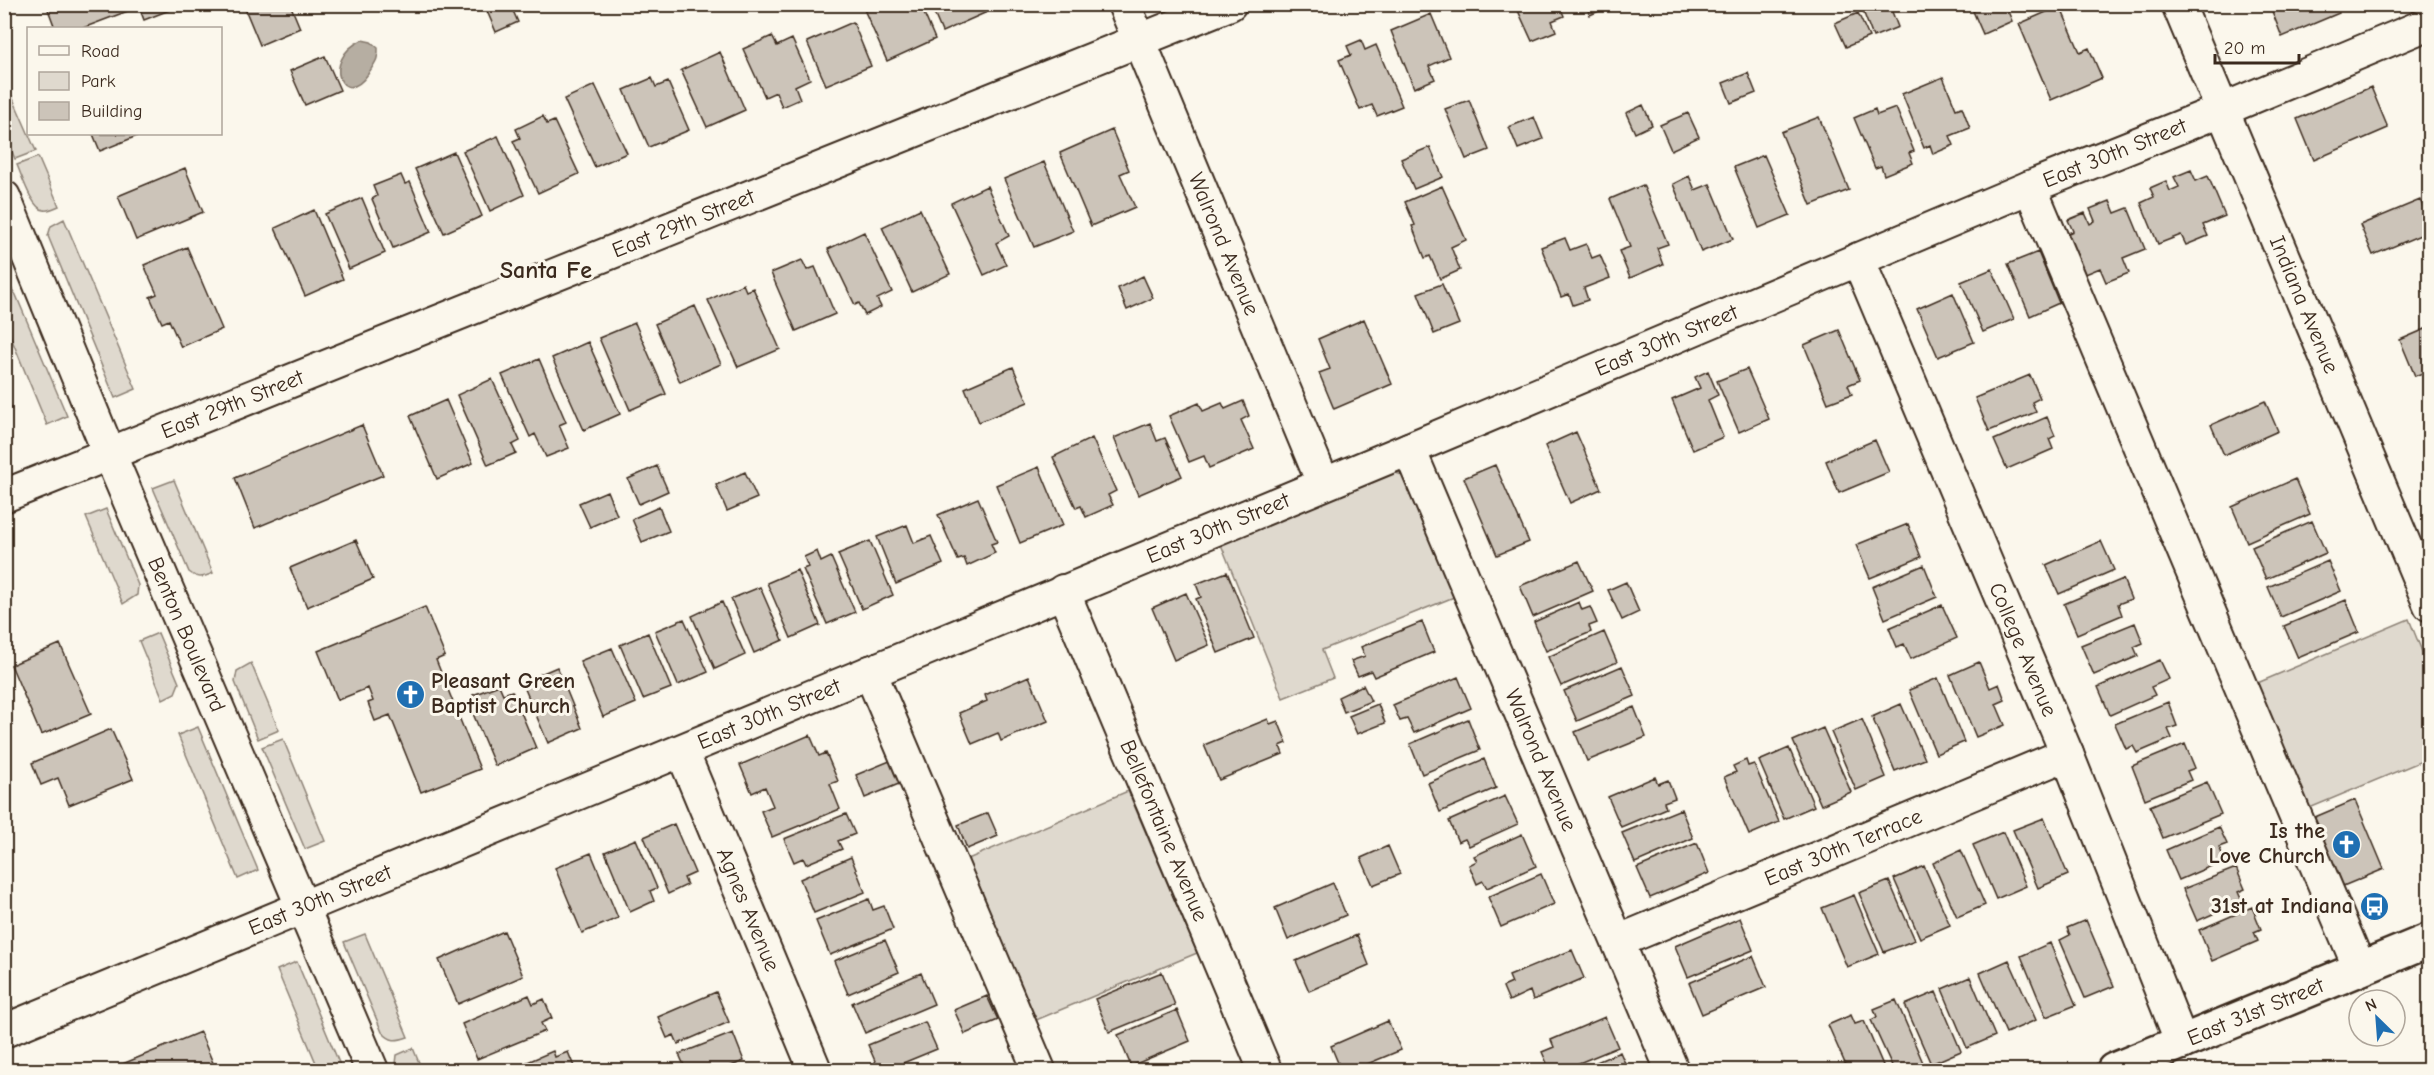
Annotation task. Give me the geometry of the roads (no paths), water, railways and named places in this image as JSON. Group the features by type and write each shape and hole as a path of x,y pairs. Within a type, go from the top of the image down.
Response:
{"main road":[{"name":"East 31st Street","path":"2114,1071 2430,940"}],"street":[{"name":"Walrond Avenue","path":"1124,4 1323,483"},
{"name":"East 29th Street","path":"4,496 1230,4"},
{"name":"Indiana Avenue","path":"2178,4 2430,605"},
{"name":"East 30th Street","path":"4,1031 1409,449 2030,187 2430,23"},
{"path":"2030,187 2361,969"},
{"name":"Benton Boulevard","path":"4,196 109,453 372,1071"},
{"name":"College Avenue","path":"1858,259 2067,754 2182,1043"},
{"name":"Walrond Avenue","path":"1409,449 1672,1071"},
{"name":"Bellefontaine Avenue","path":"1063,591 1265,1071"},
{"path":"870,672 1039,1071"},
{"name":"Agnes Avenue","path":"682,751 815,1071"},
{"name":"East 30th Terrace","path":"1618,941 2067,754"}],"place":[{"name":"Pleasant Green Baptist Church","path":"410,694"},
{"name":"Is the Love Church","path":"2346,844"},
{"name":"31st at Indiana","path":"2374,906"}],"district":[{"name":"Santa Fe","path":"546,270"}]}
